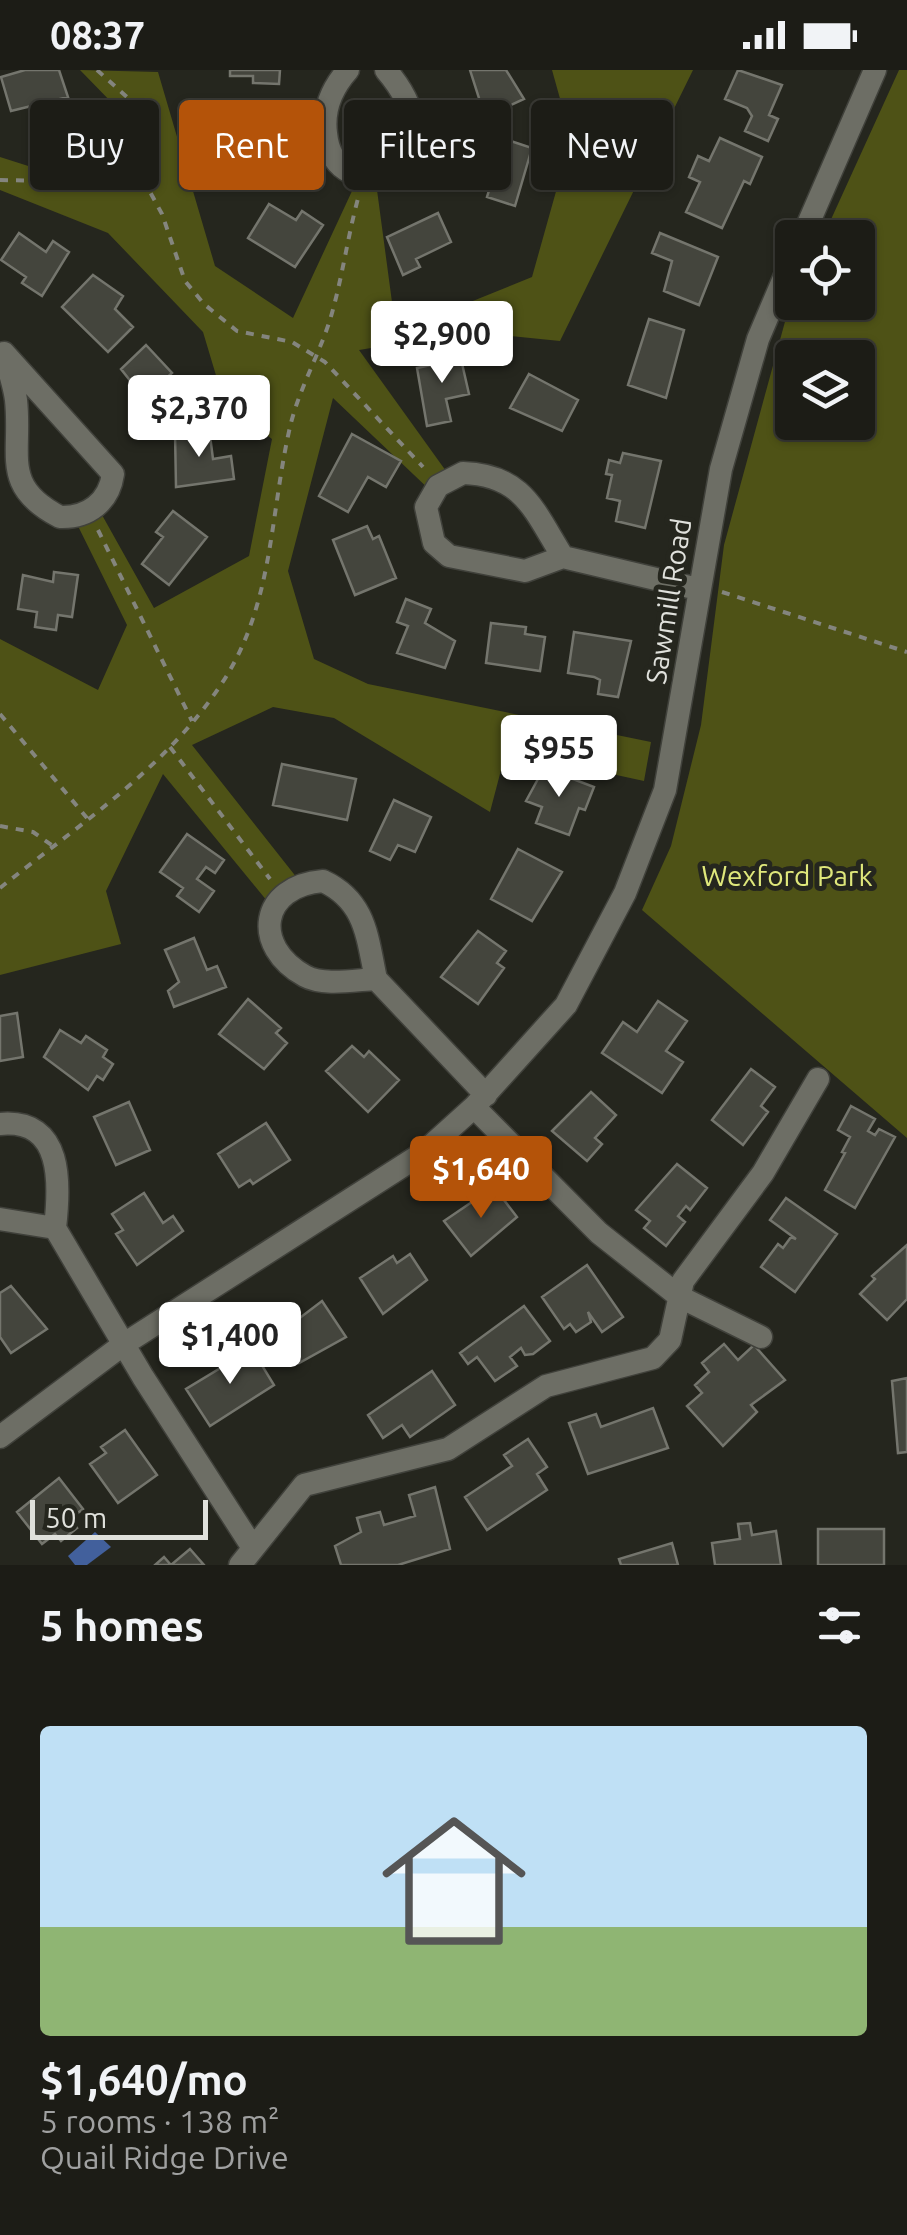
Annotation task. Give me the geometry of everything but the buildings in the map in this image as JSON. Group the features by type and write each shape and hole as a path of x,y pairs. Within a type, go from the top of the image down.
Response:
{"street":[{"path":"344,169 327,148 326,108 337,82 348,70"},
{"path":"386,70 408,100"},
{"path":"810,220 875,70"},
{"name":"Sawmill Road","path":"0,1437 124,1344 423,1153 480,1101 566,1005 601,946 640,858 675,752 698,589 721,468 758,339 775,299"},
{"path":"2,349 113,474 111,488 89,512 60,517 43,509 16,479 16,401 2,349"},
{"path":"563,558 528,500 507,480 463,473 438,486 426,507 434,544 449,556 525,571 563,558 698,589"},
{"path":"376,979 310,978 288,962 272,939 268,919 281,893 300,882 323,881 343,890 364,918 376,979 599,1233 680,1297 761,1337"},
{"path":"0,1124 22,1124 50,1152 60,1181 55,1228 246,1557 304,1486 448,1448 546,1386 652,1358 670,1340 683,1281 764,1173 818,1080"},
{"path":"0,1219 55,1228"}],"path":[{"path":"97,70 130,100"},
{"path":"0,180 30,183"},
{"path":"150,190 185,281 204,304 237,331 292,342 325,362 438,486"},
{"path":"0,888 88,820 170,747 219,688 251,630 266,578 290,426 333,312 346,240 361,190"},
{"path":"89,512 160,648 192,721"},
{"path":"698,589 732,594 907,652"},
{"path":"0,714 88,820"},
{"path":"170,747 281,893"},
{"path":"0,826 33,832 54,846"}],"green space":[{"path":"80,70 158,72 179,143 179,190 193,190 215,266 293,318 352,190 377,190 396,332 532,277 556,190 634,190 560,341 469,332 359,350 451,478 433,493 333,398 288,571 314,659 368,684 651,742 644,781 506,751 490,812 334,718 273,707 192,745 301,883 272,907 163,774 106,891 121,944 0,975 0,639 98,690 127,625 74,518 97,506 154,608 249,556 272,439 224,402 203,332 108,233 0,190 0,157 30,167 30,190 159,190 159,100 109,100"},
{"path":"552,70 693,70 673,111 673,100 560,100"},
{"name":"Wexford Park","path":"899,70 907,70 907,1138 642,910 671,846 701,725 724,545 775,358 775,440 875,440 875,340 780,340 785,320 875,320 875,220 831,220"}],"water":[{"path":"95,1532 111,1547 87,1565 75,1565 68,1556"}]}
